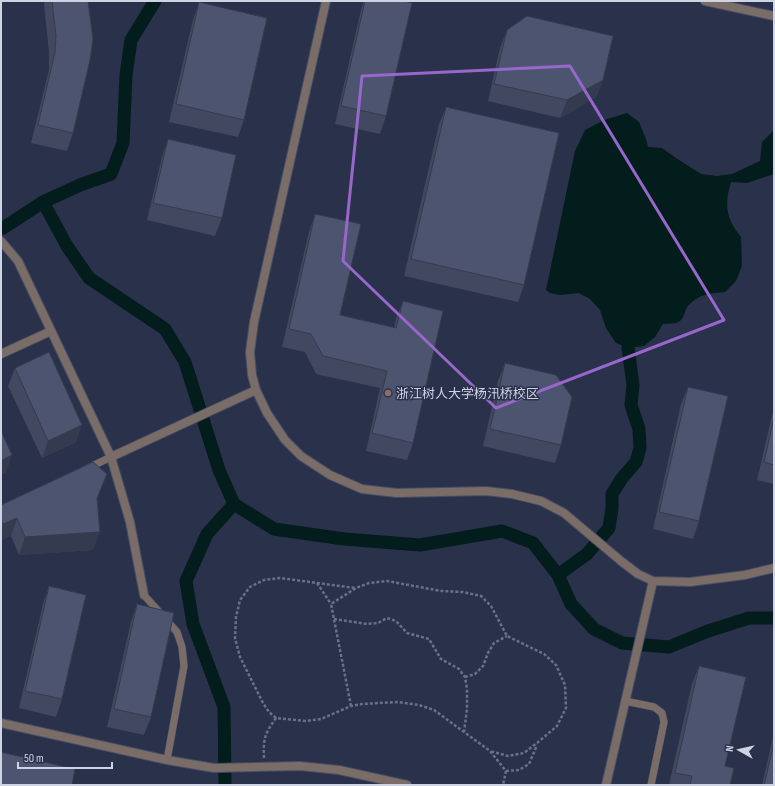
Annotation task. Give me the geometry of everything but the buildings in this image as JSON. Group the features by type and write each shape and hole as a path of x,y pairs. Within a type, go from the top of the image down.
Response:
{"street":[{"path":"326,1 254,322 250,352 252,375 256,390 266,413 285,440 301,456 330,475 362,489 397,493 486,491 512,494 541,501 564,513 638,574 653,581 690,582 745,575 774,568"},
{"path":"705,1 774,16"},
{"path":"1,241 18,262 110,457 130,522 144,594"},
{"path":"1,354 51,331"},
{"path":"110,457 256,390"},
{"path":"606,785 653,581"},
{"path":"1,723 167,760 214,768 300,766 339,770 407,785"}],"lane":[{"path":"83,470 110,457"},
{"path":"144,594 177,632 182,647 184,666 167,760"},
{"path":"625,701 654,708 662,713 664,722 651,785"}],"path":[{"path":"356,588 280,578 264,580 250,587 240,600 236,617 235,638 240,657 263,703 269,712 276,718 306,721 321,719 351,706 362,704 398,702 419,705 434,710 490,751 506,770 519,770 528,764 537,743"},
{"path":"332,604 356,588 387,581 441,591 463,592 482,596 491,606 507,636 544,654 556,665 565,685 566,708 558,726 524,752 508,756 490,751"},
{"path":"317,583 332,604 351,706"},
{"path":"334,618 367,624 378,623 387,618 396,621 407,633 429,639 441,659 460,669 465,677 467,689 467,709 464,732"},
{"path":"465,677 475,674 483,666 494,643 507,636"},
{"path":"264,767 263,744 267,732 276,718"},
{"path":"503,785 506,770"}],"highlighted area":[{"path":"570,66 724,320 496,408 343,261 362,76"}],"shaded area":[{"path":"627,113 639,122 648,147 662,148 701,174 717,176 732,174 760,161 762,142 774,130 774,174 747,183 731,182 727,204 729,217 741,237 742,266 736,281 725,292 710,294 696,299 687,307 684,315 678,322 663,324 655,337 644,346 628,348 616,343 606,328 600,310 590,299 579,293 560,295 550,293 546,290 575,151 585,130 604,120"}],"waterway":[{"path":"3,228 43,202 80,185 111,174 123,143 126,75 131,40 155,1"},
{"path":"43,202 67,246 89,278 165,329 185,362 219,470 234,504 274,529 344,539 420,545 502,531 533,543 558,575 571,604 594,629 622,643 669,647 708,631 749,618 774,618"},
{"path":"558,575 587,554 609,528 612,508 612,494 622,478 636,462 640,448 639,429 631,405 633,385 628,348"},
{"path":"225,785 224,707 193,624 186,581 207,534 234,504"}],"place":[{"name":"浙江树人大学杨汛桥校区","path":"388,393"}]}
